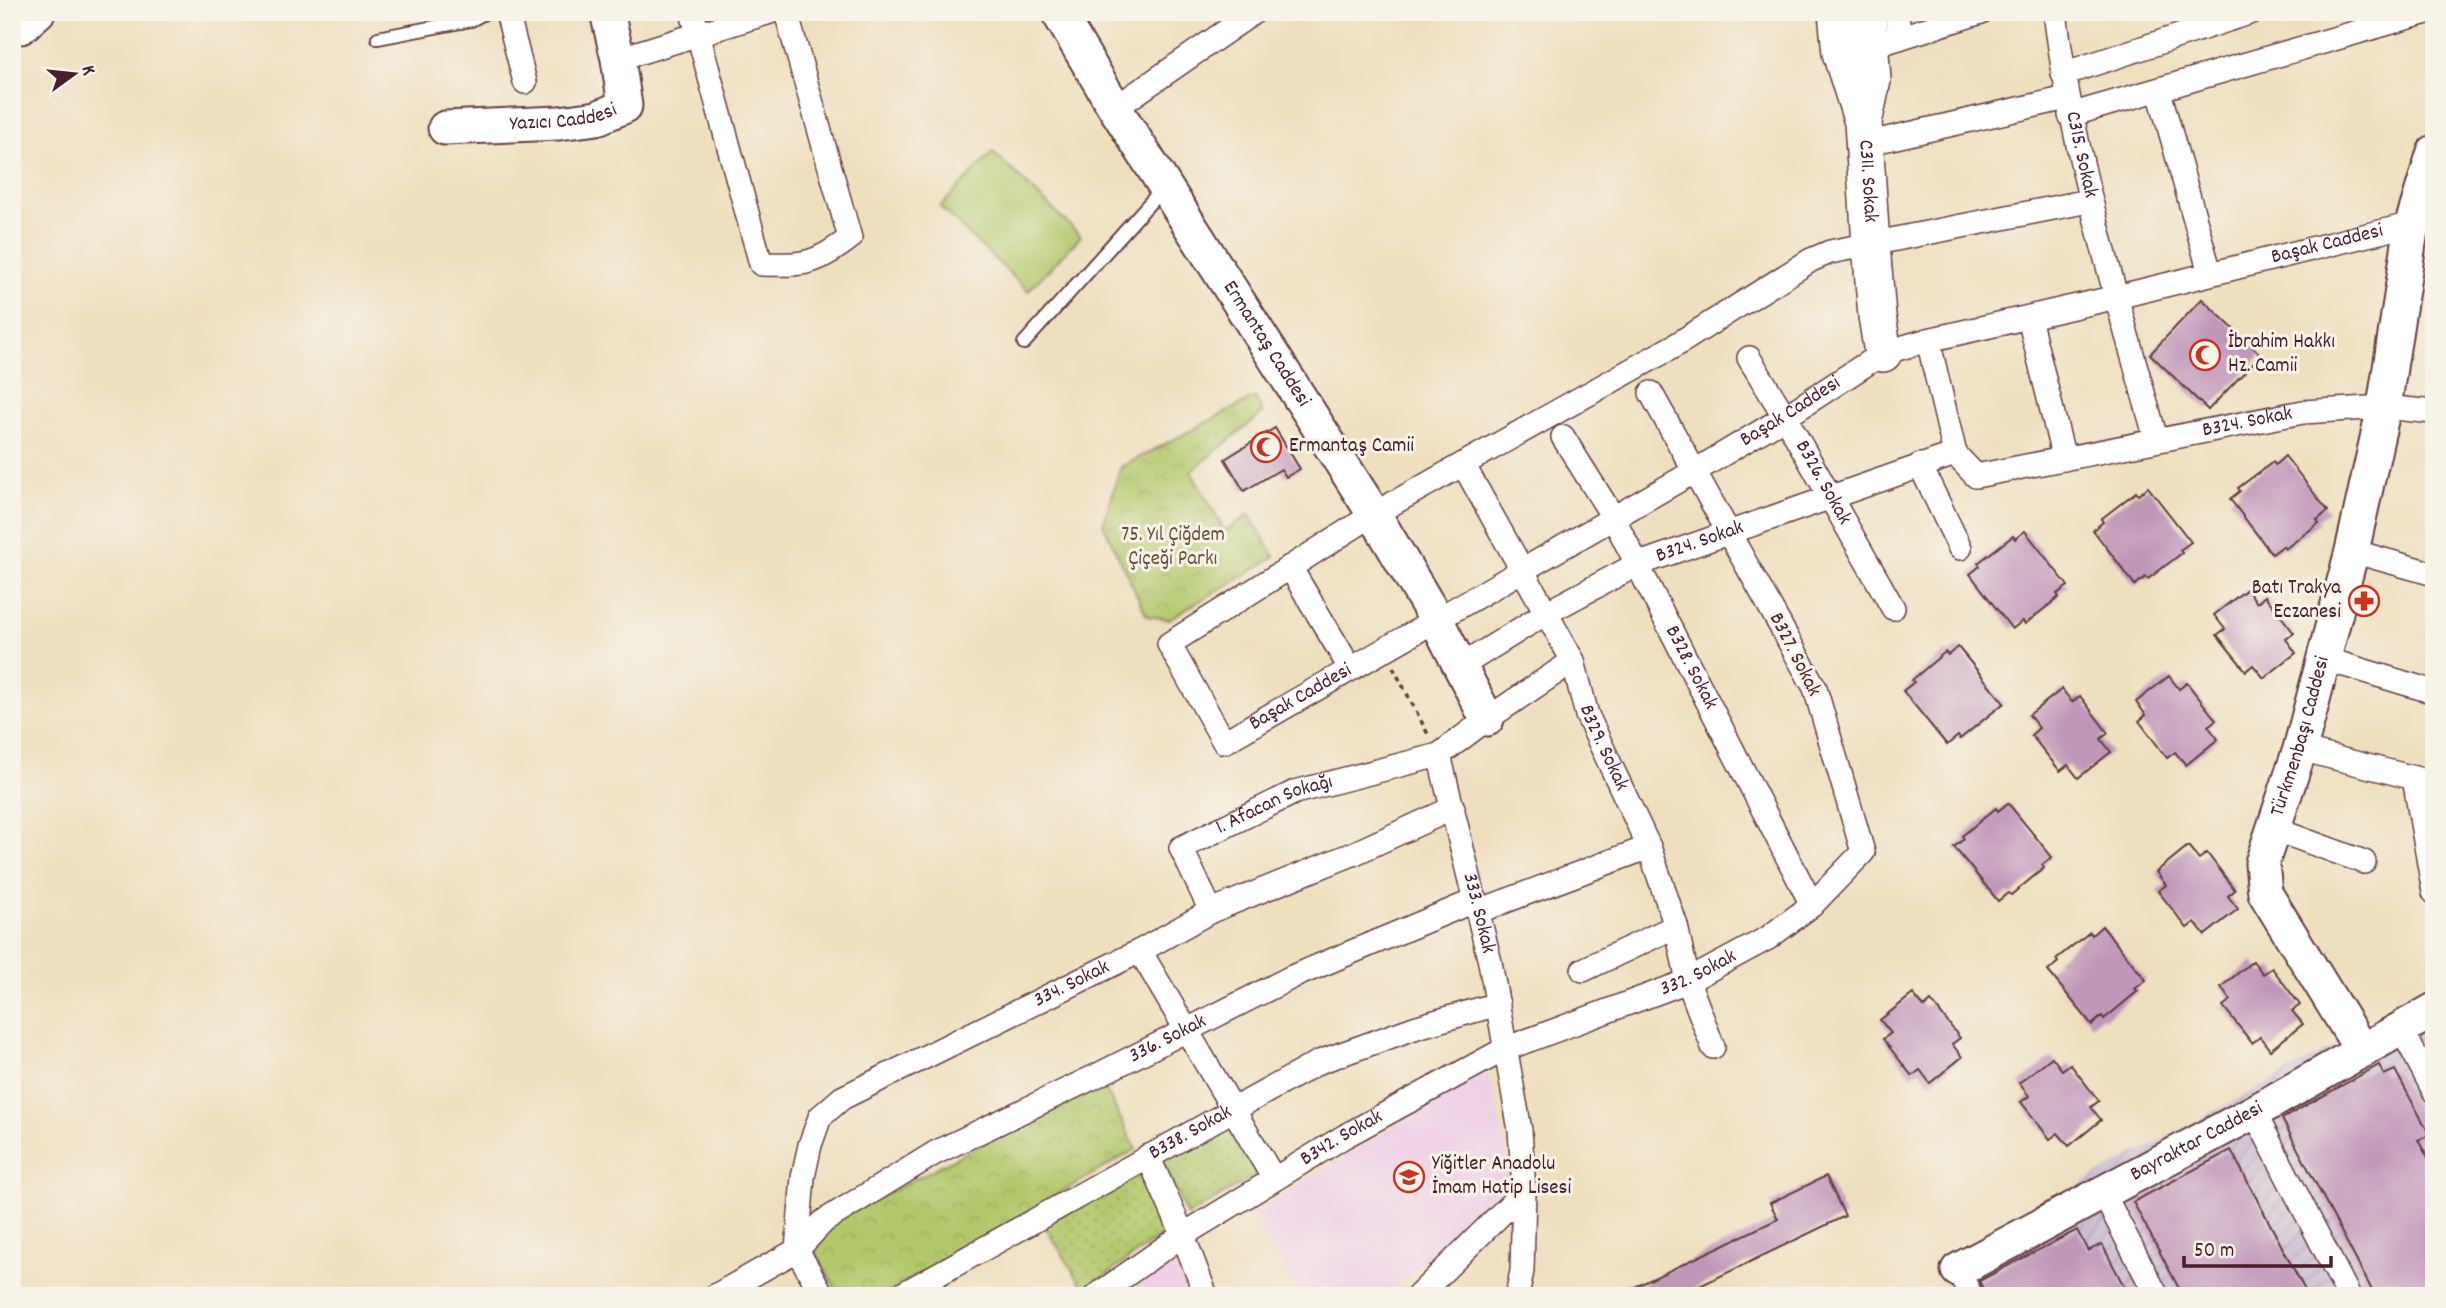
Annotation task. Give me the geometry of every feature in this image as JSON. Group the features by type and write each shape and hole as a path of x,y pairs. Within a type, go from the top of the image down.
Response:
{"main road":[{"name":"Yazıcı Caddesi","path":"445,128 559,123 597,118 625,106 607,12"},
{"name":"Ermantaş Caddesi","path":"1058,12 1115,108 1374,514 1436,619 1487,719"},
{"name":"C311. Sokak","path":"1837,12 1841,53 1864,133 1877,316 1883,353"},
{"path":"1864,133 1879,33"},
{"name":"Türkmenbaşı Caddesi","path":"2362,1051 2265,893 2262,863 2300,748 2352,551 2423,222 2434,152"},
{"name":"Bayraktar Caddesi","path":"1964,1283 2103,1193 2254,1112 2434,1010"}],"street":[{"path":"507,12 525,82"},
{"path":"692,12 761,264 799,265 827,256 850,238 786,12"},
{"path":"618,59 770,12"},
{"path":"1115,108 1254,12"},
{"path":"1879,33 1897,12"},
{"path":"1879,33 1981,12"},
{"name":"C315. Sokak","path":"2055,12 2063,74 2089,201 2156,439"},
{"path":"2063,74 2252,12"},
{"path":"1864,133 2069,107 2160,91 2427,12"},
{"path":"2160,91 2210,273"},
{"path":"1350,668 1290,567 1374,514 1676,345 1811,260 1830,252 2089,201"},
{"name":"Başak Caddesi","path":"1290,567 1169,644 1224,742 1695,471 1785,417 1883,353 2423,222"},
{"path":"2029,318 2064,458"},
{"path":"1928,340 1955,454"},
{"name":"B326. Sokak","path":"1749,358 1893,608"},
{"name":"B327. Sokak","path":"1651,393 1815,688 1863,852"},
{"name":"B324. Sokak","path":"1461,666 1546,613 1636,565 1955,454 1976,476 2303,412 2384,407 2434,412"},
{"name":"B328. Sokak","path":"1563,437 1612,517 1812,905"},
{"name":"B329. Sokak","path":"1463,464 1573,661 1587,715 1649,848 1676,926 1688,981 1713,1047"},
{"path":"1920,464 1960,548"},
{"path":"2352,551 2434,574"},
{"path":"2325,659 2434,692"},
{"path":"1438,755 1573,661"},
{"path":"2300,748 2424,780 2434,892"},
{"name":"333. Sokak","path":"1438,755 1499,1004 1520,1130 1524,1191 1522,1271 1517,1296"},
{"name":"1. Afacan Sokağı","path":"1211,911 1181,848 1295,792 1438,755"},
{"name":"334. Sokak","path":"797,1250 803,1177 810,1145 820,1117 842,1098 1140,951 1211,911 1355,853 1453,808"},
{"path":"2274,829 2364,862"},
{"name":"336. Sokak","path":"715,1296 797,1250 824,1221 935,1153 1293,977 1477,906 1649,848"},
{"name":"332. Sokak","path":"1505,1049 1688,981 1768,938 1812,905 1863,852"},
{"path":"1583,970 1676,926"},
{"path":"1140,951 1274,1179"},
{"name":"B338. Sokak","path":"899,1296 1319,1062 1417,1027 1499,1004"},
{"path":"2402,1030 2434,1091"},
{"name":"B342. Sokak","path":"1096,1296 1183,1235 1345,1136 1505,1049"},
{"path":"2254,1112 2349,1296"},
{"path":"1148,1156 1206,1296"},
{"path":"1418,1296 1524,1191"},
{"path":"2103,1193 2157,1296"},
{"path":"797,1250 823,1296"}],"lane":[{"path":"377,38 471,20 486,12"},
{"path":"1024,343 1165,186"}],"path":[{"path":"1384,649 1438,755"}],"shaded area":[{"path":"2434,993 2434,1296 1953,1296 1936,1262"},
{"name":"Yiğitler Anadolu İmam Hatip Lisesi","path":"1482,1072 1492,1084 1510,1170 1506,1185 1385,1296 1299,1296 1251,1214"},
{"path":"1168,1266 1178,1272 1187,1296 1123,1296"}],"green space":[{"path":"993,152 1081,236 1028,291 940,207"},
{"name":"75. Yıl Çiğdem Çiçeği Parkı","path":"1255,397 1263,413 1191,471 1225,531 1249,515 1275,557 1169,619 1147,616 1103,524 1121,467"},
{"path":"1102,1082 1136,1149 882,1296 839,1296 812,1245 822,1227"},
{"path":"1233,1126 1259,1173 1187,1216 1162,1161"},
{"path":"1144,1172 1167,1218 1159,1237 1085,1290 1043,1223"}],"building":[{"name":"İbrahim Hakkı Hz. Camii","path":"2202,299 2261,355 2208,410 2150,354"},
{"name":"Ermantaş Camii","path":"1275,428 1300,469 1286,477 1281,469 1244,491 1225,459"},
{"path":"2285,456 2328,511 2317,520 2319,523 2285,549 2283,546 2272,554 2230,499 2240,491 2238,488"},
{"path":"2148,487 2191,542 2180,550 2182,553 2148,579 2146,577 2135,585 2093,530 2103,522 2101,519 2136,492 2138,495"},
{"path":"2025,531 2068,586 2057,594 2059,597 2025,624 2023,621 2012,629 1970,574 1980,566 1978,563 2013,536 2015,539"},
{"path":"2247,589 2257,603 2265,596 2294,633 2286,639 2296,653 2264,678 2253,665 2246,671 2217,635 2225,629 2214,615"},
{"path":"1958,647 2004,703 1960,739 1958,736 1947,745 1903,691 1945,652 1948,655"},
{"path":"2169,676 2179,689 2187,683 2216,720 2208,726 2218,739 2186,765 2175,752 2167,758 2139,721 2146,715 2136,702"},
{"path":"2062,689 2072,702 2080,696 2108,733 2101,739 2111,752 2078,778 2068,765 2060,771 2031,735 2039,728 2029,715"},
{"path":"2008,803 2052,857 2042,865 2044,868 2011,895 2008,893 1998,901 1954,847 1964,839 1962,836 1996,808 1998,811"},
{"path":"2188,846 2199,859 2207,853 2235,890 2228,896 2238,909 2205,935 2195,922 2187,928 2158,891 2166,885 2156,872"},
{"path":"2102,926 2146,980 2135,989 2138,991 2104,1019 2102,1016 2092,1025 2048,971 2058,962 2056,959 2090,932 2092,935"},
{"path":"2253,961 2263,974 2272,968 2300,1005 2292,1011 2303,1024 2270,1050 2260,1037 2252,1043 2223,1006 2231,1000 2221,987"},
{"path":"1913,994 1924,1007 1931,1001 1960,1038 1952,1044 1962,1057 1930,1083 1920,1070 1912,1076 1883,1039 1891,1033 1880,1020"},
{"path":"2052,1057 2062,1070 2070,1064 2099,1101 2091,1107 2101,1120 2069,1146 2058,1133 2050,1139 2021,1102 2029,1096 2019,1083"},
{"path":"2379,1065 2384,1075 2395,1070 2430,1135 2418,1140 2434,1169 2434,1296 2375,1296 2282,1119"},
{"path":"2231,1150 2308,1296 2183,1296 2133,1202"},
{"path":"1826,1176 1845,1216 1679,1296 1616,1296 1778,1219 1770,1203"},
{"path":"2077,1230 2088,1251 2102,1244 2129,1296 1987,1296 1979,1281"}],"place":[{"name":"İbrahim Hakkı Hz. Camii","path":"2205,355"},
{"name":"Ermantaş Camii","path":"1266,447"},
{"name":"Batı Trakya Eczanesi","path":"2364,601"},
{"name":"Yiğitler Anadolu İmam Hatip Lisesi","path":"1409,1177"}]}
